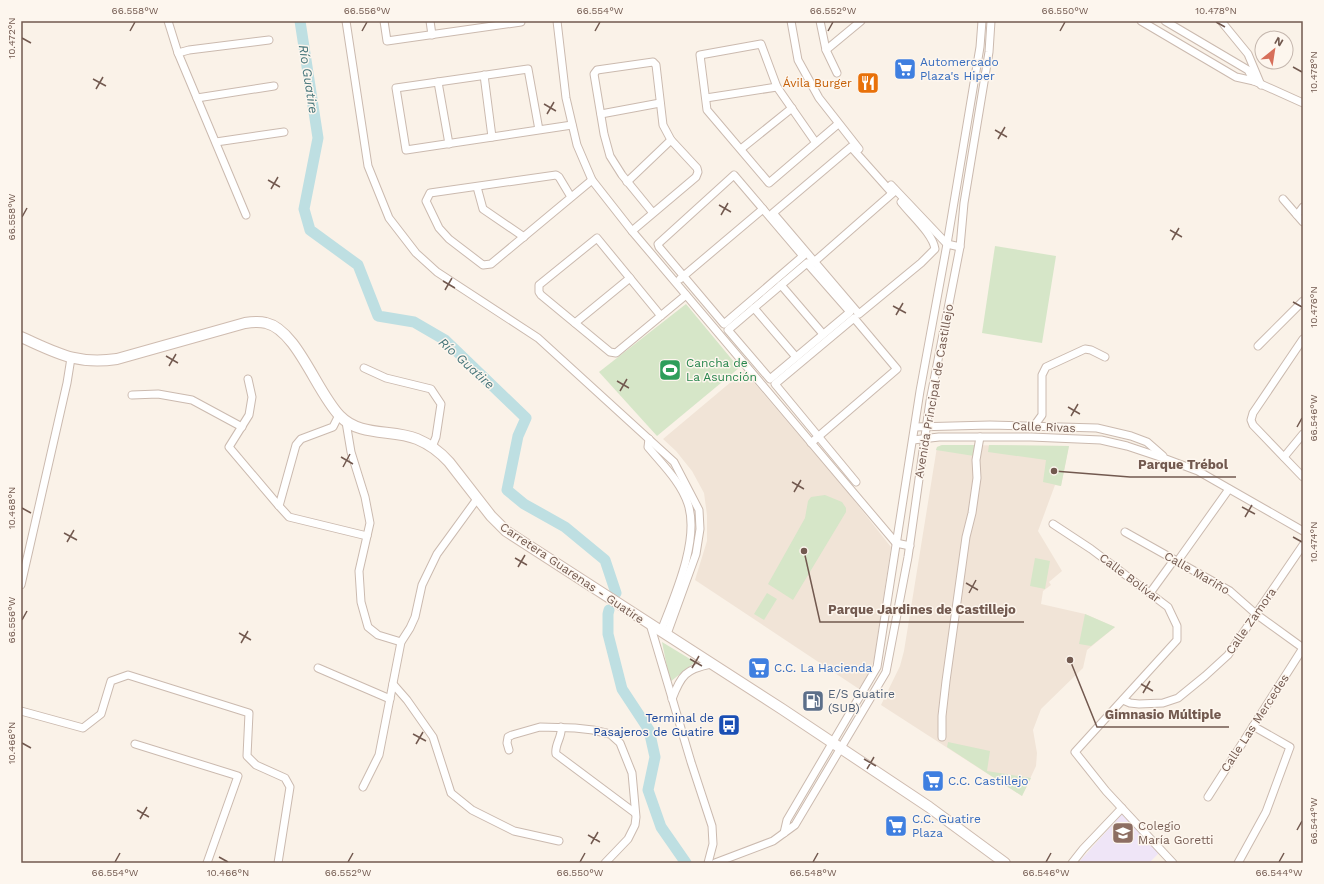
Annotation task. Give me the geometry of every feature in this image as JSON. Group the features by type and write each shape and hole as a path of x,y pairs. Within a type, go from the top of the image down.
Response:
{"main road":[{"path":"21,337 71,358 96,361 117,358 244,323 265,322 279,329 292,343 331,405 343,419"},
{"name":"Carretera Guarenas - Guatire","path":"343,419 370,431 416,438 432,447 449,462 491,516 506,531 782,709 929,807 1005,863"}],"street":[{"path":"168,21 178,53 246,215"},
{"path":"346,21 368,166 389,218 416,253 437,272 538,338 674,462 699,510 700,529 696,554 664,632"},
{"path":"384,21 387,41 432,35 476,25 521,21"},
{"path":"430,21 432,35"},
{"path":"557,21 566,98 577,145 592,180 632,231 896,543 910,546"},
{"path":"791,21 798,60 819,98 838,124 894,192"},
{"path":"820,21 826,50 837,73"},
{"path":"826,50 861,21"},
{"name":"Avenida Principal de Castillejo","path":"837,746 877,668 915,427 980,47 982,21"},
{"name":"Avenida Principal de Castillejo","path":"837,746 886,672 910,546 930,401 960,247 964,203 989,52 991,21"},
{"path":"1141,21 1232,74 1245,80 1254,81 1303,103"},
{"path":"1165,21 1248,70 1254,81"},
{"path":"1221,21 1248,54 1261,85"},
{"path":"178,53 189,50 269,40"},
{"path":"816,143 777,87 761,44 700,55 707,110 769,183 816,143 838,124"},
{"path":"632,231 696,177 698,172 697,168 671,140 663,125 656,65 653,62 597,70 594,74 610,156 622,176 653,213"},
{"path":"539,130 528,69 396,88 406,150 449,144 572,125"},
{"path":"484,75 492,137"},
{"path":"438,82 449,144"},
{"path":"197,98 274,86"},
{"path":"706,98 777,87"},
{"path":"601,114 660,103"},
{"path":"741,149 792,108"},
{"path":"216,142 284,132"},
{"path":"627,182 671,140"},
{"path":"901,202 928,233 935,249 921,263 859,314 773,213 851,147 947,244 960,247"},
{"path":"571,197 559,177 556,175 430,193 426,201 439,228 449,239 483,265 491,264 592,180"},
{"path":"734,175 763,209 804,256 724,324 658,244 734,175"},
{"path":"477,186 483,209 524,237"},
{"path":"814,262 894,192"},
{"path":"1283,199 1303,222"},
{"path":"1297,215 1303,207"},
{"path":"676,283 763,209"},
{"path":"661,316 597,238 539,285 539,292 541,295 610,352 616,352 661,316 686,295"},
{"path":"807,263 850,312 770,379 728,330 754,308 807,263"},
{"path":"575,323 630,278"},
{"path":"781,285 823,334"},
{"path":"1258,346 1303,301"},
{"path":"754,308 796,358"},
{"path":"812,443 819,436 897,369 854,318 775,384 819,436 856,482"},
{"path":"1303,339 1253,413 1251,420 1253,425 1303,477"},
{"path":"1034,426 1042,415 1042,375 1046,367 1085,349 1091,350 1105,357"},
{"path":"739,357 746,351"},
{"path":"21,585 67,383 71,358"},
{"path":"745,364 752,358"},
{"path":"364,368 386,378 431,390 441,404 436,436 432,447"},
{"path":"248,379 252,397 249,415 229,447 289,516 367,536"},
{"path":"132,395 158,394 192,400 242,427"},
{"path":"1042,415 1051,427"},
{"path":"279,506 296,445 301,439 333,427 343,419 351,452 365,497 370,523 359,571 361,602 368,627 378,635 401,642"},
{"name":"Calle Rivas","path":"915,427 990,425 1097,428 1131,436 1147,442 1166,459"},
{"path":"1043,426 1044,437"},
{"path":"1284,457 1303,434"},
{"name":"Calle Rivas","path":"913,440 940,437 1044,437 1101,440 1127,446 1198,471 1303,531"},
{"path":"942,737 942,716 946,681 966,537 972,513 977,478 976,460 980,437"},
{"path":"649,439 648,447 676,481 688,504 692,523 690,542 685,564 664,632"},
{"path":"1150,594 1229,488"},
{"path":"363,787 380,755 401,642 416,617 422,585 437,554 477,499"},
{"name":"Calle Bolívar","path":"1053,524 1091,549 1168,607 1177,626 1177,640 1075,752 1106,791 1173,863"},
{"name":"Calle Mariño","path":"1125,532 1230,592 1256,614 1303,648"},
{"name":"Calle Zamora","path":"1123,700 1130,703 1139,704 1163,703 1178,698 1205,676 1228,655 1303,545"},
{"path":"647,622 712,826 713,844 708,863"},
{"name":"Calle Las Mercedes","path":"1208,797 1303,648"},
{"path":"672,699 677,684 687,672 694,668 711,664"},
{"path":"318,668 390,699"},
{"path":"21,711 83,728 101,714 111,681 128,675 249,713 247,756 256,765 285,778 290,787 278,863"},
{"path":"393,684 407,700 433,737 450,793 472,810 514,831 559,842"},
{"path":"1238,863 1266,812 1290,747 1254,726"},
{"path":"509,750 507,743 508,737 525,730 540,727 593,730 610,734 620,743 632,773 635,825 628,839 605,863"},
{"path":"561,727 562,731 555,749 556,754 635,813"},
{"path":"135,744 238,776 207,863"},
{"path":"715,863 773,842 795,825 837,746"},
{"path":"1072,863 1120,806"}],"shaded area":[{"path":"744,371 849,494 891,547 874,659 870,671 859,689 695,580 707,541 707,515 704,493 692,471 676,451 663,439"},
{"path":"942,445 1069,446 1061,486 1055,485 1038,531 1062,571 1049,582 1051,585 1043,591 1041,604 1085,614 1115,627 1087,650 1083,668 1041,709 1033,730 1037,753 1036,766 1022,796 881,705 900,666 904,651 937,447"},
{"name":"Colegio María Goretti","path":"1123,813 1159,853 1149,863 1078,863"}],"green space":[{"path":"995,246 1056,256 1042,343 982,333"},
{"name":"Cancha de La Asunción","path":"686,304 739,368 657,436 599,372"},
{"path":"942,445 976,445 974,456 936,450 937,447"},
{"path":"989,445 1069,446 1061,486 1043,482 1046,460 988,452"},
{"path":"825,495 842,502 846,508 846,512 793,600 768,584 805,518 808,501 811,497"},
{"path":"1035,558 1050,561 1045,589 1030,586"},
{"path":"767,593 777,599 764,620 754,614"},
{"path":"1085,614 1115,627 1091,646 1079,644"},
{"path":"662,642 695,662 670,682"},
{"path":"948,742 990,751 987,771 1031,778 1022,796 947,747"}],"waterway":[{"name":"Río Guatire","path":"300,21 318,138 304,209 310,230 358,265 378,316 414,322 445,340 526,418 518,436 507,490 524,504 565,527 605,560 616,593"},
{"name":"Río Guatire","path":"609,610 608,634 622,689 649,730 655,757 648,790 661,827 686,863"}],"place":[{"name":"Automercado Plaza's Hiper","path":"905,69"},
{"name":"Ávila Burger","path":"868,83"},
{"name":"Cancha de La Asunción","path":"670,370"},
{"name":"Parque Trébol","path":"1054,471"},
{"name":"Parque Jardines de Castillejo","path":"804,551"},
{"name":"Gimnasio Múltiple","path":"1070,660"},
{"name":"C.C. La Hacienda","path":"759,668"},
{"name":"E/S Guatire (SUB)","path":"813,701"},
{"name":"Terminal de Pasajeros de Guatire","path":"729,725"},
{"name":"C.C. Castillejo","path":"933,781"},
{"name":"C.C. Guatire Plaza","path":"896,826"},
{"name":"Colegio María Goretti","path":"1123,833"}]}
